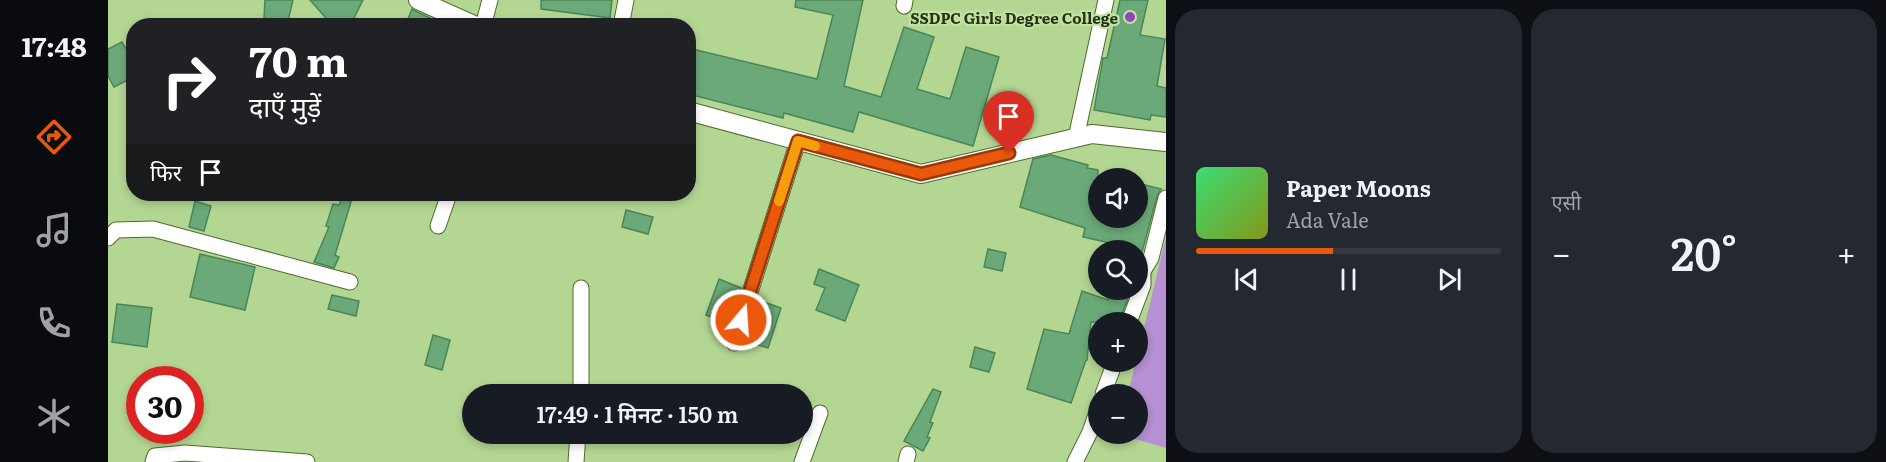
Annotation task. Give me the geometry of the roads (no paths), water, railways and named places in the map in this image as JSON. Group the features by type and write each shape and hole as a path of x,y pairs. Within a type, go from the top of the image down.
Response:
{"street":[{"path":"418,0 458,18"},
{"path":"485,18 490,0"},
{"path":"623,18 626,0"},
{"path":"1076,138 1106,0"},
{"path":"696,113 921,174 1092,134 1166,142"},
{"path":"734,343 798,141"},
{"path":"1133,312 1143,285 1143,271 1151,258 1166,198"},
{"path":"438,226 447,201"},
{"path":"108,237 116,230 153,230 350,282"},
{"path":"581,288 581,384"},
{"path":"802,462 820,413"},
{"path":"1075,462 1088,436"},
{"path":"576,462 577,444"},
{"path":"153,462 155,456 185,453 307,462"}],"place":[{"name":"SSDPC Girls Degree College","path":"1130,17"}]}
